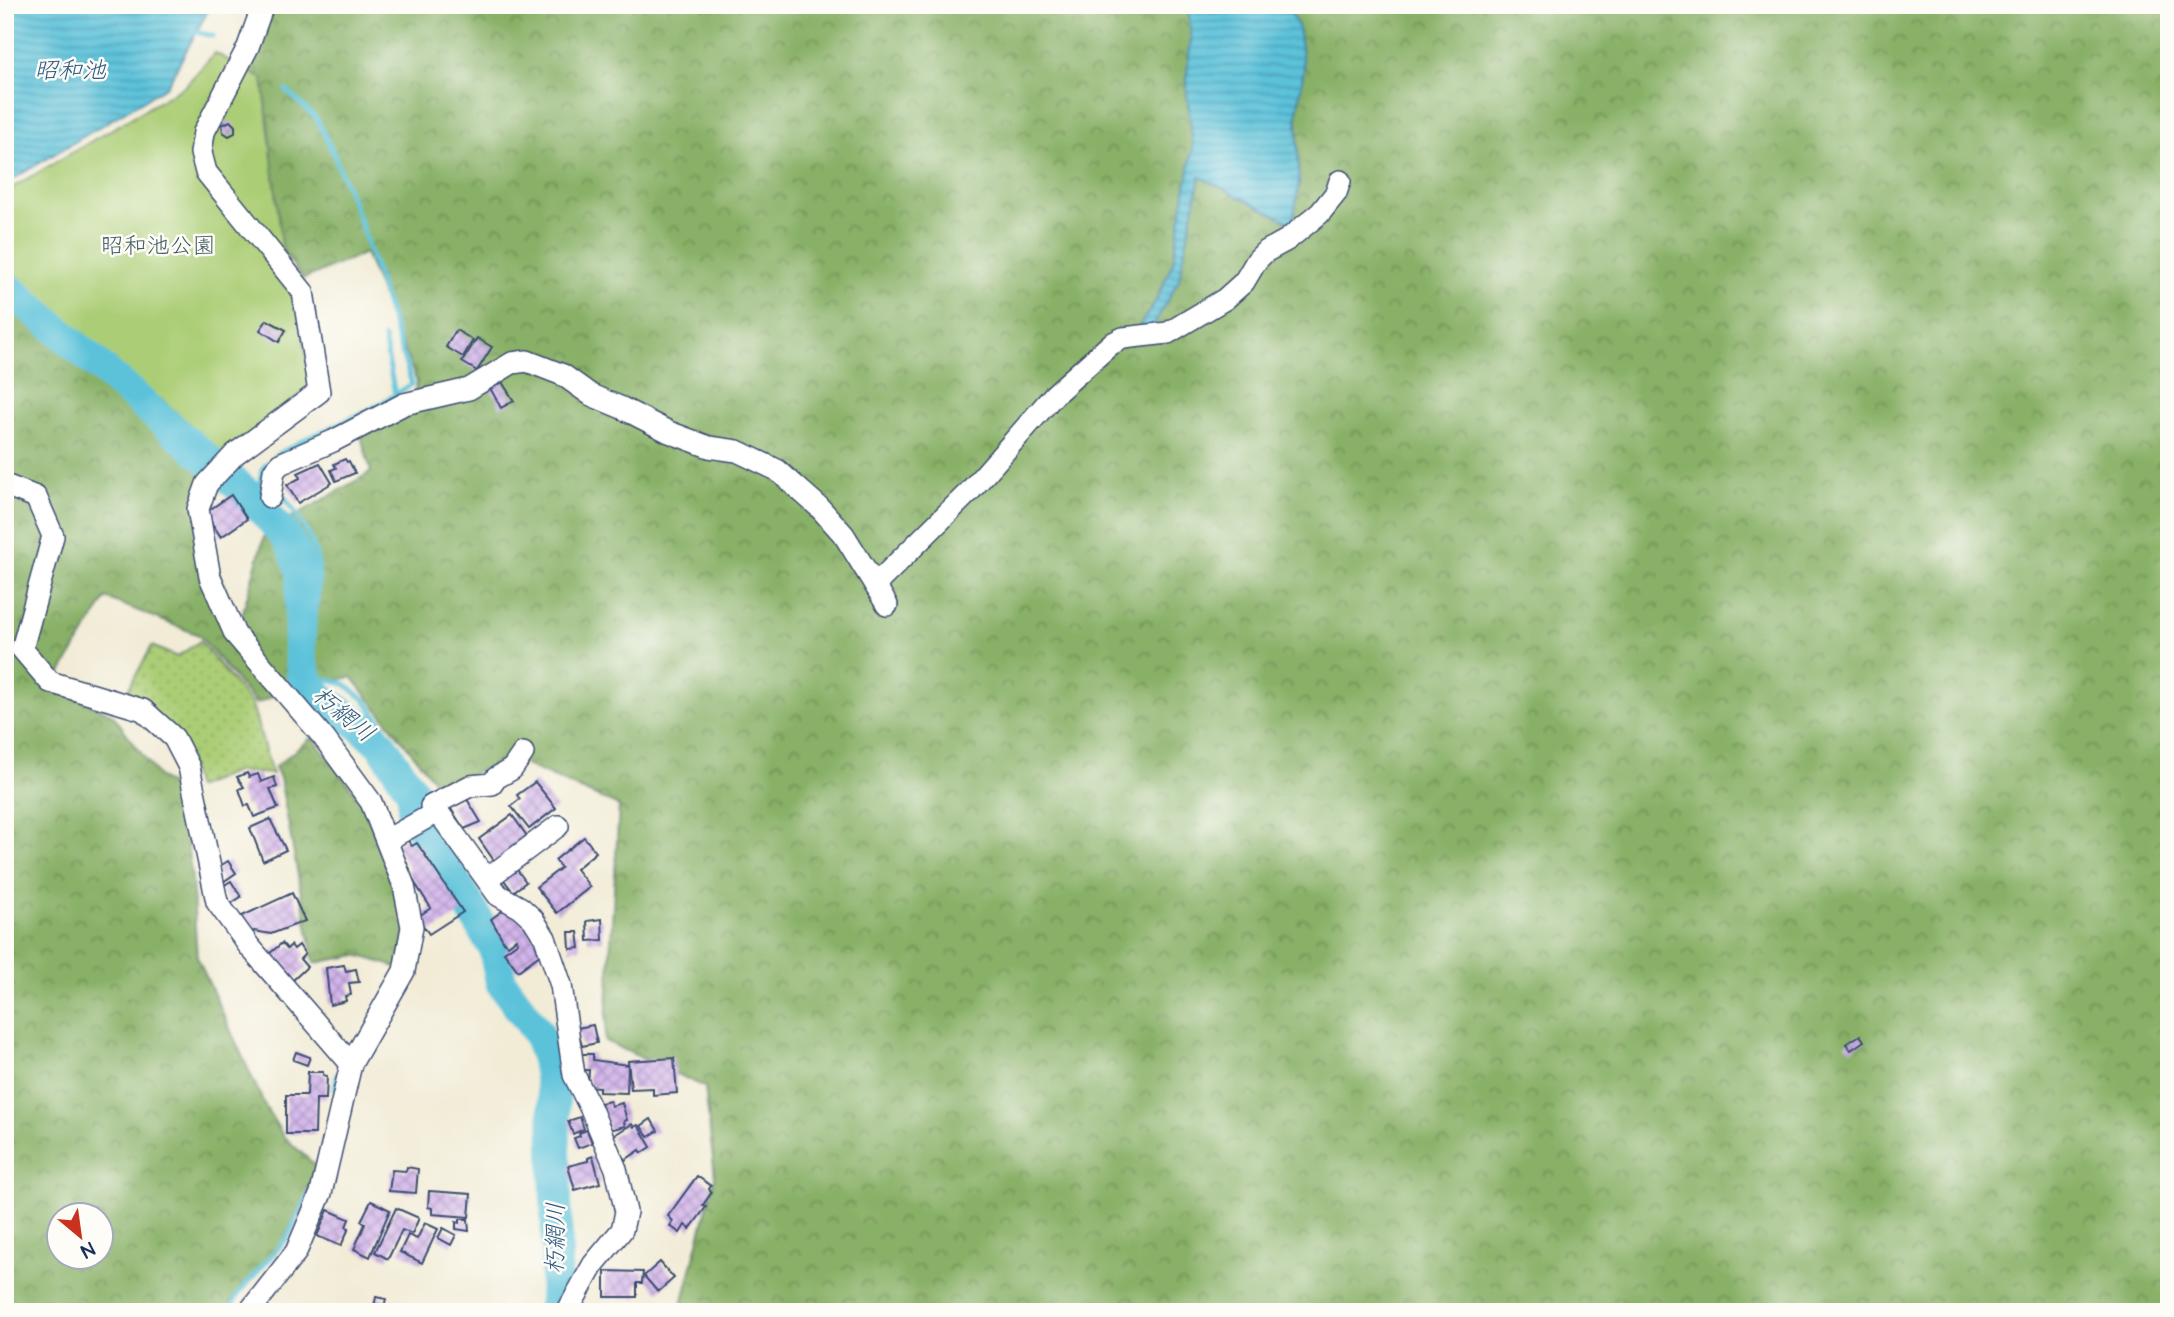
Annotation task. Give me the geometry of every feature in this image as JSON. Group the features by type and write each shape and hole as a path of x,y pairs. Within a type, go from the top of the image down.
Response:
{"street":[{"path":"249,1312 296,1252 321,1193 351,1064 404,971 412,927 404,886 372,802 324,738 235,634 210,577 198,509 207,484 235,454 320,391 303,292 206,172 201,153 204,132 248,47 263,5"},
{"path":"875,585 970,491 1055,394 1111,344 1123,338 1168,333 1225,299 1244,282 1265,252 1287,240 1321,213 1340,181"},
{"path":"270,497 274,471 280,464 404,404 469,389 512,363 527,360 563,375 591,395 669,432 709,447 737,451 777,470 800,488 844,535 887,605"},
{"path":"5,485 36,497 53,536 22,649 50,682 143,710 174,738 189,767 217,902 248,946 351,1064"},
{"path":"387,839 470,786 492,785 496,778 512,769 523,754"},
{"path":"429,812 441,816 489,877 498,895 521,908 533,919 545,938 561,985 574,1075 616,1170 626,1212 622,1230 593,1265 567,1312"},
{"path":"489,877 558,826"}],"green space":[{"path":"271,5 2169,5 2169,1312 680,1312 715,1177 705,1087 605,1041 619,806 510,758 439,787 352,677 290,688 256,704 199,635 106,598 53,686 113,715 159,777 180,792 192,879 197,957 265,1106 284,1137 316,1166 306,1196 284,1240 232,1300 227,1312 5,1312 5,293 209,472 196,512 239,626 265,533 371,472 361,436 410,411 417,382 365,253 303,279 209,148"},
{"name":"昭和池公園","path":"215,53 263,79 285,272 296,292 311,386 224,455 161,399 155,406 11,280 5,286 5,192 185,86"},
{"path":"200,641 252,705 272,774 238,771 196,788 188,757 124,697 152,646 177,657"},
{"path":"312,737 369,811 407,927 399,968 357,955 314,963 280,778 275,767"}],"water":[{"name":"昭和池","path":"5,5 211,5 167,86 5,184"},
{"path":"1188,5 1275,5 1292,14 1298,26 1304,69 1297,113 1299,183 1293,224 1200,177 1179,280 1151,330 1140,325 1157,299 1173,262 1193,146 1187,94 1191,38"}],"building":[{"path":"230,121 235,126 235,133 229,136 223,132 222,125"},
{"path":"267,320 286,330 279,342 260,330"},
{"path":"456,330 473,340 463,357 446,347"},
{"path":"477,338 492,347 477,371 462,362"},
{"path":"502,382 514,401 501,408 490,388"},
{"path":"345,459 355,473 336,481 331,470 336,468 334,464"},
{"path":"320,463 332,483 298,503 287,485 300,478 298,473"},
{"path":"231,495 247,519 221,537 205,513"},
{"path":"247,773 249,777 258,774 261,782 274,777 277,787 270,789 278,808 254,817 249,805 245,806 239,789 244,787 237,777"},
{"path":"535,782 556,808 529,829 511,806 520,799 517,795"},
{"path":"465,796 481,822 464,829 449,806"},
{"path":"512,815 527,840 495,862 479,839"},
{"path":"270,819 286,850 263,861 250,828"},
{"path":"584,837 596,852 576,869 590,887 557,913 536,887 561,868 555,860"},
{"path":"406,838 412,846 417,843 463,912 429,934 417,917 431,908 407,871 410,869 395,845"},
{"path":"228,861 236,873 223,882 215,869"},
{"path":"515,867 526,882 513,892 502,877"},
{"path":"231,881 241,897 230,904 220,888"},
{"path":"292,893 305,921 271,934 254,931 248,934 240,917"},
{"path":"509,906 515,910 545,951 518,971 504,952 518,942 516,939 508,945 504,942 491,919"},
{"path":"602,919 603,940 588,941 587,921"},
{"path":"569,932 578,932 580,948 570,949"},
{"path":"282,943 287,949 291,945 294,949 299,945 305,954 300,959 307,967 292,981 269,954"},
{"path":"344,965 346,971 356,969 359,982 349,983 351,995 345,996 346,1001 330,1005 326,968"},
{"path":"593,1025 597,1043 582,1046 577,1028"},
{"path":"1860,1035 1864,1041 1851,1050 1846,1044"},
{"path":"296,1052 310,1057 307,1065 293,1060"},
{"path":"582,1054 593,1054 593,1060 628,1065 627,1093 599,1092 599,1087 588,1086 589,1070 582,1070"},
{"path":"674,1058 677,1093 653,1095 653,1088 631,1089 628,1061"},
{"path":"308,1072 323,1072 323,1075 327,1076 326,1099 316,1099 315,1134 286,1134 286,1095 307,1095"},
{"path":"610,1101 611,1106 622,1103 627,1120 624,1121 625,1126 609,1130 601,1103"},
{"path":"580,1117 584,1129 573,1134 568,1121"},
{"path":"651,1119 658,1131 648,1137 641,1126"},
{"path":"632,1124 634,1127 638,1125 651,1147 642,1153 640,1150 625,1160 611,1137"},
{"path":"587,1130 592,1143 578,1148 574,1138"},
{"path":"593,1156 600,1183 575,1190 568,1166 588,1161 588,1158"},
{"path":"407,1167 418,1169 416,1193 389,1191 392,1170 406,1171"},
{"path":"697,1176 711,1186 709,1189 712,1192 703,1205 706,1207 690,1229 685,1225 680,1233 670,1226 673,1221 668,1216"},
{"path":"429,1191 471,1194 469,1217 432,1214 432,1208 428,1207"},
{"path":"371,1201 390,1210 370,1257 354,1249 365,1224 361,1221"},
{"path":"396,1208 419,1218 412,1234 402,1230 388,1259 375,1252"},
{"path":"328,1210 349,1219 346,1227 349,1228 341,1246 317,1236"},
{"path":"460,1219 468,1219 469,1231 456,1229 456,1222 460,1223"},
{"path":"425,1223 438,1229 422,1263 400,1252 408,1235 417,1239"},
{"path":"443,1228 456,1235 451,1245 438,1238"},
{"path":"660,1262 674,1278 658,1292 644,1276"},
{"path":"605,1271 643,1272 642,1283 637,1283 637,1297 605,1297"},
{"path":"376,1297 386,1299 383,1312 373,1312"}],"waterway":[{"path":"192,31 213,36"},
{"path":"275,456 375,407 412,384 358,215 334,155 317,119 286,90"},
{"name":"朽網川","path":"5,285 250,496 285,535 294,550 302,573 299,646 303,679 324,701 358,724 381,744 413,793 413,811 426,838 460,889 494,948 501,982 538,1033 547,1059 554,1101 557,1251 555,1306 552,1312"},
{"path":"384,338 395,395"},
{"path":"255,502 263,468 268,463"},
{"path":"281,492 304,526 316,555 318,579 313,637 316,665 322,678 345,684 365,700 434,798"},
{"path":"335,1089 337,1075"},
{"path":"229,1312 238,1294 287,1238 314,1184"}]}
